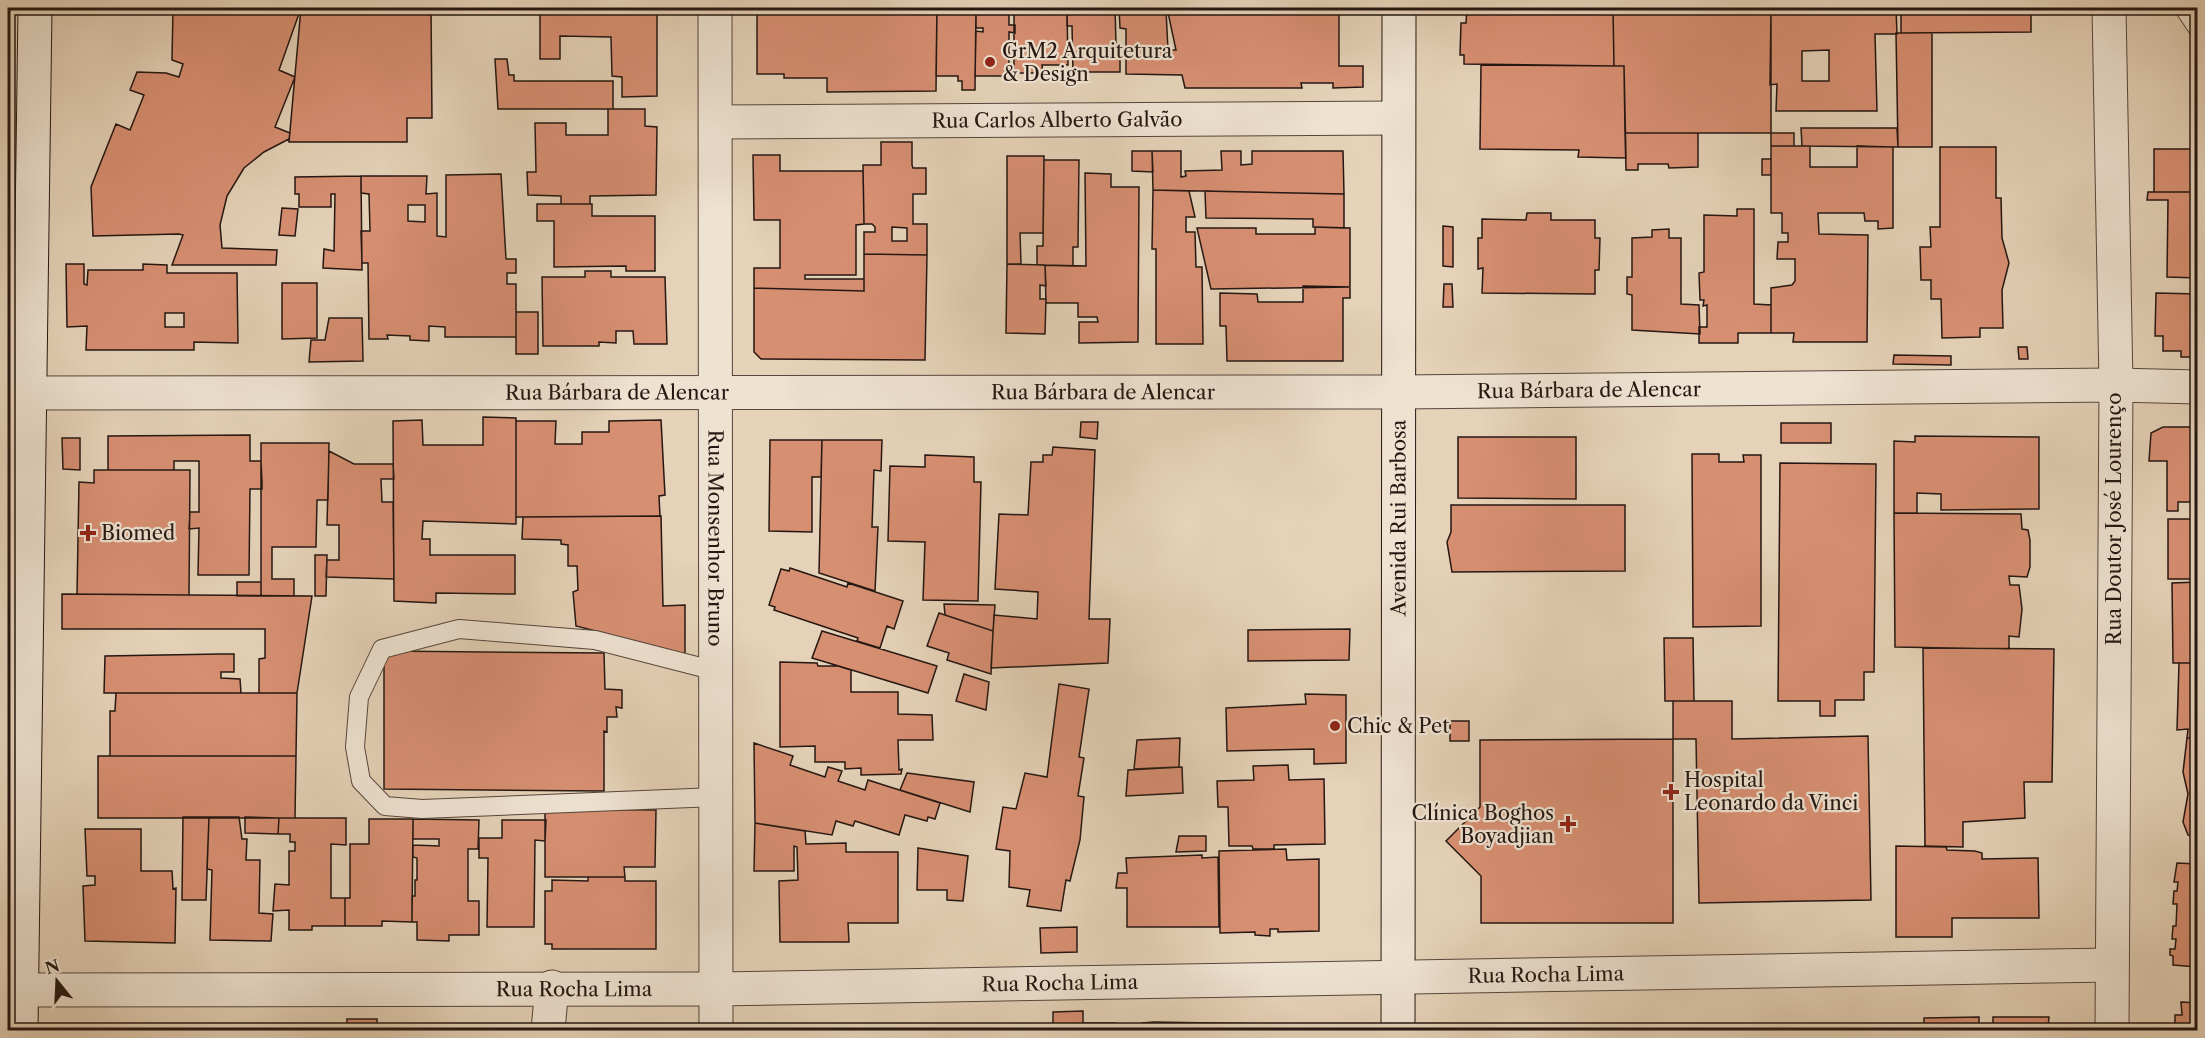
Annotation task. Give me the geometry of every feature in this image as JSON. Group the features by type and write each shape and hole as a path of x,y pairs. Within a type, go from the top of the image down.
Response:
{"street":[{"path":"21,1030 14,989 18,393 35,8"},
{"name":"Rua Monsenhor Bruno","path":"715,8 717,122 716,1030"},
{"name":"Avenida Rui Barbosa","path":"1398,1030 1399,8"},
{"name":"Rua Doutor José Lourenço","path":"2109,8 2116,385 2112,1030"},
{"name":"Rua Carlos Alberto Galvão","path":"717,122 1398,118"},
{"name":"Rua Bárbara de Alencar","path":"18,393 716,394 1400,392 2116,385 2198,387"},
{"name":"Rua Rocha Lima","path":"14,989 552,987 717,989 1398,975 2111,965"},
{"path":"548,1030 552,987"}],"lane":[{"path":"2184,8 2198,29"},
{"path":"716,671 595,640 459,629 382,649 359,697 355,747 361,781 385,806 422,809 716,797"}],"building":[{"path":"173,8 301,8 279,70 295,77 275,127 290,133 289,139 264,152 244,168 227,196 220,225 222,248 277,250 276,265 172,265 183,235 93,236 91,187 116,124 130,130 144,95 130,90 137,72 166,73 179,77 183,64 172,60"},
{"path":"301,8 431,8 432,118 407,118 407,142 289,142"},
{"path":"540,8 657,8 657,96 622,97 622,77 612,76 611,37 560,36 560,59 540,59"},
{"path":"757,8 937,8 936,91 827,92 827,78 784,78 784,74 757,74"},
{"path":"937,8 976,8 975,90 962,90 962,81 958,81 958,76 936,76"},
{"path":"976,8 1009,8 1009,25 1015,25 1015,33 1009,32 1009,76 975,76 976,31 983,32 983,28 976,28"},
{"path":"1014,8 1067,8 1068,65 1042,65 1043,73 1014,73"},
{"path":"1067,8 1115,8 1116,44 1120,44 1120,72 1073,72 1072,26 1067,26"},
{"path":"1119,8 1166,10 1168,50 1176,50 1167,8 1339,8 1339,66 1363,66 1363,87 1333,88 1333,83 1301,83 1302,88 1185,88 1182,75 1126,74 1126,29 1120,28"},
{"path":"1467,8 1613,8 1614,66 1464,64 1464,55 1460,55 1461,23 1466,23"},
{"path":"1613,8 1771,8 1771,133 1625,133 1624,66 1614,66"},
{"path":"1771,8 1896,8 1897,34 1875,34 1877,111 1776,111 1777,84 1770,85","holes":["1829,50 1829,81 1802,81 1802,51"]},
{"path":"1901,8 2031,8 2031,32 1901,33"},
{"path":"1896,33 1932,33 1932,147 1898,147"},
{"path":"495,59 507,59 509,75 514,75 514,81 613,81 613,109 498,109"},
{"path":"1481,65 1624,66 1626,158 1578,157 1579,150 1480,149"},
{"path":"608,109 645,109 645,126 657,127 656,195 590,196 590,204 561,204 561,196 528,195 527,172 536,172 535,123 566,123 566,135 608,135"},
{"path":"1801,128 1897,128 1898,147 1802,146"},
{"path":"1625,133 1698,133 1698,167 1669,168 1668,164 1638,164 1638,170 1626,170"},
{"path":"1771,133 1794,133 1794,146 1771,146"},
{"path":"881,142 912,142 913,168 926,168 926,194 913,194 913,224 927,224 927,255 864,254 864,232 875,232 875,227 872,224 864,224 863,165 881,165","holes":["892,227 907,228 907,241 892,241"]},
{"path":"1771,146 1810,146 1810,167 1857,167 1857,146 1893,147 1893,228 1878,229 1878,221 1865,221 1864,213 1818,213 1819,234 1868,235 1867,342 1793,342 1794,333 1771,333 1771,288 1792,285 1795,281 1795,259 1777,259 1778,242 1788,242 1788,233 1782,233 1782,213 1771,213"},
{"path":"1940,147 1996,147 1996,198 2001,198 2002,238 2009,263 2002,290 2003,328 1980,328 1980,337 1942,338 1941,299 1931,299 1931,280 1921,280 1920,247 1931,247 1930,227 1940,227"},
{"path":"2154,149 2198,149 2198,192 2154,192"},
{"path":"1132,151 1152,151 1153,172 1132,171"},
{"path":"1152,151 1181,151 1181,177 1186,176 1185,171 1222,170 1221,151 1241,151 1241,165 1252,164 1252,151 1343,151 1344,194 1153,190"},
{"path":"753,155 780,155 780,171 863,171 864,224 856,225 856,275 805,275 805,279 864,279 864,291 754,288 754,268 780,268 780,220 754,220"},
{"path":"1007,156 1044,156 1043,233 1020,233 1021,264 1007,264"},
{"path":"1762,159 1771,159 1771,175 1762,175"},
{"path":"1044,160 1079,160 1078,247 1073,247 1073,266 1037,265 1037,246 1043,246"},
{"path":"1085,173 1111,174 1111,187 1139,187 1138,342 1079,343 1079,322 1098,322 1097,317 1078,317 1078,303 1046,303 1045,265 1086,266"},
{"path":"501,174 506,259 516,259 516,273 507,273 507,284 516,284 516,337 445,337 445,327 429,326 429,341 410,340 410,336 387,335 388,339 369,339 368,263 362,263 361,231 370,231 369,194 361,193 361,176 427,176 426,194 437,193 437,236 446,237 446,175","holes":["408,205 425,205 425,222 408,221"]},
{"path":"361,176 362,270 323,268 324,249 334,251 335,194 331,194 331,207 299,207 299,194 295,194 295,177"},
{"path":"1153,190 1189,191 1195,217 1186,217 1186,232 1195,232 1196,267 1202,267 1203,344 1156,344 1156,249 1152,249"},
{"path":"1205,191 1344,194 1344,228 1313,227 1313,219 1206,218"},
{"path":"2148,192 2198,192 2198,278 2167,277 2168,200 2147,200"},
{"path":"537,204 592,204 592,216 655,216 655,271 626,271 626,266 554,267 554,221 537,221"},
{"path":"282,208 298,209 295,236 279,235"},
{"path":"1737,209 1754,209 1754,304 1771,305 1771,333 1738,333 1738,343 1699,343 1699,327 1707,327 1707,305 1703,306 1704,300 1700,300 1699,273 1704,272 1704,215 1737,216"},
{"path":"1527,213 1551,213 1551,220 1595,220 1595,238 1600,238 1599,270 1595,270 1595,294 1482,293 1483,268 1478,269 1478,238 1482,238 1482,219 1526,220"},
{"path":"1443,226 1453,227 1453,267 1443,266"},
{"path":"1315,227 1350,228 1350,287 1211,289 1197,228 1256,228 1256,234 1315,234"},
{"path":"1669,229 1669,238 1681,238 1681,304 1699,305 1700,334 1632,330 1632,295 1627,294 1627,277 1632,277 1632,238 1652,237 1652,230"},
{"path":"864,254 927,255 925,360 761,359 754,352 754,288 864,291"},
{"path":"66,264 84,264 84,284 87,285 88,270 143,270 143,264 167,265 167,273 237,273 238,343 194,342 194,350 86,350 87,326 67,327","holes":["165,313 184,313 184,327 165,327"]},
{"path":"1007,264 1045,265 1046,286 1040,285 1040,299 1046,299 1045,334 1006,333"},
{"path":"585,271 611,271 611,277 665,277 667,344 634,344 633,331 616,331 616,343 599,342 599,346 543,346 542,277 585,277"},
{"path":"282,283 317,283 317,338 282,339"},
{"path":"1444,284 1452,284 1453,307 1443,307"},
{"path":"1303,286 1350,287 1350,298 1343,298 1343,361 1227,361 1226,326 1220,326 1220,293 1257,294 1258,302 1303,302"},
{"path":"2156,293 2198,294 2198,357 2181,357 2181,351 2163,351 2163,336 2155,336"},
{"path":"516,312 538,312 538,354 516,354"},
{"path":"329,318 362,318 363,361 309,362 311,340 325,340"},
{"path":"2018,347 2027,347 2028,359 2019,359"},
{"path":"1894,355 1951,356 1951,365 1893,364"},
{"path":"483,417 516,418 516,524 423,521 422,539 430,539 430,555 515,555 515,594 436,593 436,603 394,601 393,421 422,420 423,445 483,445"},
{"path":"661,420 665,495 659,496 660,516 516,517 516,421 556,421 555,444 582,444 582,432 609,432 609,421"},
{"path":"1081,422 1098,422 1097,439 1080,437"},
{"path":"1781,423 1831,423 1831,443 1781,443"},
{"path":"2163,427 2198,427 2198,502 2178,502 2178,511 2167,511 2167,461 2149,461 2151,433"},
{"path":"250,435 250,461 261,461 262,489 250,489 249,575 198,575 199,528 189,529 190,512 199,512 199,461 174,461 174,470 108,470 108,436"},
{"path":"1915,436 2039,437 2039,509 1941,510 1941,494 1917,493 1917,513 1894,513 1894,441 1915,442"},
{"path":"1458,437 1576,437 1576,499 1458,498"},
{"path":"62,438 80,438 80,470 63,469"},
{"path":"770,440 822,440 821,477 812,477 812,532 769,531"},
{"path":"822,440 882,440 881,471 874,470 872,527 878,527 875,591 819,573"},
{"path":"261,443 329,443 328,500 317,500 316,547 272,547 272,579 294,579 294,596 261,596"},
{"path":"1053,447 1095,450 1089,619 1110,619 1108,663 991,668 994,615 1037,619 1038,592 995,589 999,514 1028,515 1031,462 1043,462 1043,455 1052,455"},
{"path":"329,451 354,464 393,464 394,479 381,479 382,502 393,502 394,579 326,577 327,560 339,560 339,525 327,525"},
{"path":"1692,454 1719,454 1719,462 1744,462 1743,455 1761,455 1761,626 1693,627"},
{"path":"925,455 974,457 974,482 981,482 978,601 923,600 925,542 888,541 890,466 925,467"},
{"path":"1780,463 1876,464 1874,672 1864,672 1864,700 1835,700 1835,716 1820,716 1820,701 1778,701"},
{"path":"94,470 190,470 189,595 77,594 79,482 94,483"},
{"path":"1451,505 1625,505 1625,571 1452,572 1447,542 1451,532"},
{"path":"1894,513 2021,514 2022,529 2028,530 2030,540 2030,567 2027,577 2009,576 2010,585 2019,585 2022,609 2019,637 2009,636 2009,649 1895,647"},
{"path":"661,516 663,606 685,605 685,654 576,626 573,592 578,590 577,566 568,566 568,545 561,544 561,540 522,539 523,517"},
{"path":"2168,519 2198,519 2195,579 2168,579"},
{"path":"315,555 327,555 326,596 315,596"},
{"path":"790,568 847,587 848,583 903,601 894,629 887,626 880,648 857,641 858,638 774,610 775,607 769,605 781,569 789,571"},
{"path":"237,582 261,582 261,596 237,596"},
{"path":"2198,582 2198,663 2173,663 2172,583"},
{"path":"62,594 312,596 297,693 259,693 259,659 265,658 265,629 62,629"},
{"path":"944,604 995,605 993,631 945,615"},
{"path":"939,613 993,631 991,674 947,660 949,653 927,646"},
{"path":"1350,629 1349,660 1248,661 1248,630"},
{"path":"822,631 937,666 928,693 812,658"},
{"path":"1664,638 1693,638 1694,701 1665,701"},
{"path":"1923,648 2054,649 2052,782 2024,782 2025,818 1963,822 1963,847 1925,846"},
{"path":"384,651 604,653 605,689 622,690 622,708 616,707 617,717 607,717 607,732 604,731 604,791 384,789"},
{"path":"234,654 234,672 221,672 221,678 240,679 241,693 104,693 105,656"},
{"path":"780,662 817,663 818,666 838,666 851,670 851,692 898,692 898,714 932,715 933,740 898,740 901,774 861,775 861,768 845,769 845,762 815,762 815,746 780,747"},
{"path":"2179,663 2198,663 2198,738 2187,738 2188,729 2177,730"},
{"path":"964,674 989,682 986,710 956,701"},
{"path":"1059,684 1089,689 1079,757 1084,758 1078,796 1084,797 1080,840 1070,881 1066,880 1061,911 1027,906 1030,890 1009,887 1010,851 996,849 1003,807 1016,809 1025,773 1047,777"},
{"path":"116,693 297,693 296,756 110,756 110,711 115,711"},
{"path":"1305,694 1346,695 1346,763 1314,764 1314,749 1227,751 1226,708 1306,704"},
{"path":"1673,701 1732,701 1732,739 1868,736 1871,900 1699,903 1696,739 1673,739"},
{"path":"1450,721 1469,721 1469,741 1450,741"},
{"path":"1180,738 1179,767 1134,769 1137,740"},
{"path":"2187,738 2196,738 2198,751 2198,848 2196,836 2188,835 2183,822 2188,794 2183,772"},
{"name":"Clínica Boghos Boyadjian","path":"1673,739 1673,923 1481,923 1481,876 1446,841 1480,807 1480,740"},
{"path":"754,743 793,756 790,765 825,777 828,767 842,771 838,781 865,790 868,780 940,803 935,819 928,817 927,821 905,815 899,835 855,821 853,826 836,821 832,835 755,823"},
{"path":"98,756 296,756 295,818 98,818"},
{"path":"1288,765 1289,780 1324,779 1325,844 1274,845 1274,849 1229,846 1228,807 1218,807 1217,781 1254,780 1253,766"},
{"path":"1182,767 1183,793 1126,796 1128,770"},
{"path":"907,773 974,782 970,812 900,790"},
{"path":"545,809 656,810 655,867 624,867 625,877 545,877"},
{"path":"183,817 209,817 206,900 182,900"},
{"path":"209,817 239,817 242,839 247,839 246,860 260,860 259,913 273,914 271,941 210,940 212,870 207,869"},
{"path":"245,817 279,818 278,834 245,833"},
{"path":"279,818 346,818 346,845 331,844 331,898 345,898 345,926 312,926 312,930 289,930 289,910 273,911 275,884 289,885 289,851 295,851 295,842 290,842 290,834 278,834"},
{"path":"369,819 413,819 412,922 382,921 382,926 345,926 345,898 350,898 350,844 369,844"},
{"path":"413,819 479,820 478,849 468,849 468,901 479,901 479,935 449,935 449,941 417,940 417,922 412,922 412,896 415,896 415,880 417,880 417,858 413,857 413,845 439,846 439,839 413,839"},
{"path":"502,820 546,820 545,841 535,840 534,927 487,927 488,858 479,858 479,838 502,838"},
{"path":"755,823 805,831 806,844 846,843 846,852 898,852 898,923 848,923 849,942 780,942 779,881 798,880 797,847 794,846 794,871 754,871"},
{"path":"85,829 141,829 141,871 172,871 173,889 176,888 175,943 85,941 83,886 95,885 95,876 87,876"},
{"path":"1179,836 1206,836 1206,851 1176,852"},
{"path":"1896,846 1946,847 1947,850 1975,851 1982,853 1982,859 2038,858 2039,918 1952,918 1952,937 1896,937"},
{"path":"918,848 968,856 963,901 947,900 947,890 917,890"},
{"path":"1286,849 1287,860 1319,859 1319,931 1278,932 1278,929 1270,929 1270,936 1255,935 1255,932 1220,933 1219,851"},
{"path":"1202,855 1202,858 1218,857 1219,927 1127,927 1127,888 1116,888 1118,873 1127,873 1126,858"},
{"path":"2177,863 2198,864 2198,967 2173,965 2173,956 2170,955 2170,949 2175,949 2176,939 2172,939 2173,926 2176,926 2177,904 2173,904 2174,891 2177,891 2178,882 2174,882"},
{"path":"588,877 625,877 625,881 656,881 656,949 552,949 552,944 545,944 545,891 552,891 552,880 588,881"},
{"path":"1077,927 1077,952 1041,953 1040,928"},
{"path":"2181,1002 2198,1003 2198,1030 2175,1028 2175,1015 2182,1015"},
{"path":"1083,1011 1083,1030 1053,1030 1053,1012"},
{"path":"1979,1017 1979,1030 1928,1030 1928,1027 1924,1027 1924,1018"},
{"path":"1993,1017 2049,1017 2045,1030 1993,1030"},
{"path":"347,1019 377,1019 377,1030 347,1030"},
{"path":"1083,1023 1116,1023 1116,1030 1083,1030"},
{"path":"1142,1023 1330,1025 1330,1030 1142,1030"},
{"path":"191,1024 190,1030 75,1030 75,1026"}],"place":[{"name":"GrM2 Arquitetura & Design","path":"990,62"},
{"name":"Biomed","path":"88,533"},
{"name":"Chic & Pet","path":"1335,726"},
{"name":"Hospital Leonardo da Vinci","path":"1671,792"},
{"name":"Clínica Boghos Boyadjian","path":"1568,824"}]}
